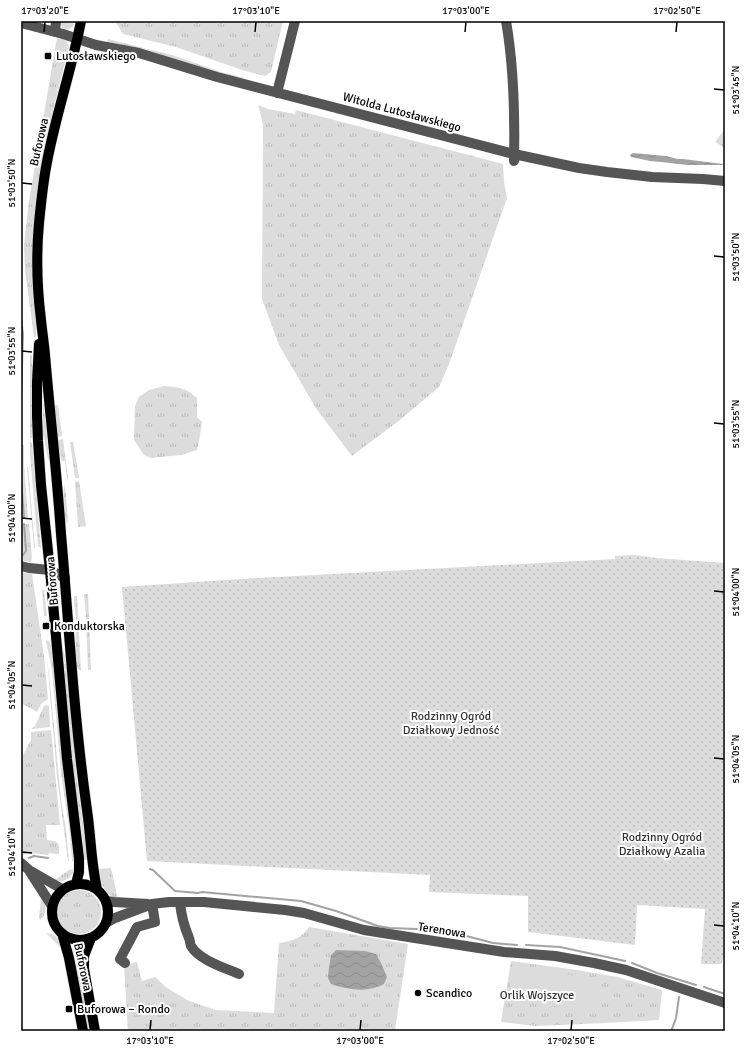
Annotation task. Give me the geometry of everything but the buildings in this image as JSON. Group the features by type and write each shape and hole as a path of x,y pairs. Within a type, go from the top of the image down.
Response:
{"main road":[{"name":"Buforowa","path":"81,21 78,39 47,160 42,187 38,248 38,277 81,767 92,867 97,889"},
{"name":"Buforowa","path":"41,318 37,382 38,441 67,759 79,858 79,872 76,884"},
{"path":"76,884 90,885 97,889 104,897 108,910 106,923 102,930 91,938 81,940 73,939 62,933 57,928 51,913 54,899 62,889 76,884"},
{"name":"Buforowa","path":"62,933 69,958 83,1031"},
{"name":"Buforowa","path":"91,938 85,955 84,969 95,1031"}],"street":[{"path":"55,32 56,21"},
{"path":"277,93 295,21"},
{"path":"506,21 513,77 514,157"},
{"name":"Witolda Lutosławskiego","path":"21,23 96,45 139,53 217,77 514,157 607,172 652,177 725,181"},
{"path":"50,570 63,559"},
{"path":"21,566 50,570 65,578"},
{"path":"25,866 62,889"},
{"path":"25,866 52,906"},
{"name":"Terenowa","path":"106,901 152,904 169,902 204,902 304,913 364,930 497,951 555,956 594,963 626,970 725,1004"},
{"path":"180,902 181,914 191,946 201,956 239,974"},
{"path":"125,963 120,959 137,927 155,922 152,904"},
{"name":"Terenowa","path":"106,923 152,904"}],"green space":[{"path":"60,21 74,24 70,29 65,30 61,26"},
{"path":"115,21 283,21 271,72 265,76 242,70 176,47 123,34"},
{"path":"57,38 65,40 69,46 43,159 35,296 36,337 34,337 25,270 24,245 29,201"},
{"path":"108,39 172,55 244,79 184,63 145,49 107,42"},
{"path":"258,105 268,109 295,114 296,110 503,164 507,198 449,364 439,387 401,419 352,456 317,410 279,345 262,299 263,124"},
{"path":"725,129 725,148 715,142"},
{"path":"30,355 32,355 32,438 30,438"},
{"path":"164,386 182,389 197,398 197,417 202,422 199,441 197,450 181,455 151,458 144,455 134,440 135,406 139,397 149,390"},
{"path":"44,404 49,460 43,433"},
{"path":"56,405 58,405 62,436 57,437 54,409"},
{"path":"63,439 68,479 65,461 62,461 58,446 58,440"},
{"path":"30,442 32,442 41,548 38,546"},
{"path":"70,442 73,442 79,478 75,478"},
{"path":"21,445 24,445 28,517 21,517"},
{"path":"28,466 35,548 27,468"},
{"path":"79,481 86,526 78,527 75,482"},
{"path":"64,484 66,494 68,524 63,510"},
{"path":"21,524 29,524 32,558 31,562 21,560"},
{"name":"Rodzinny Ogród Działkowy Jedność","path":"634,555 725,563 725,954 721,964 701,964 705,909 637,905 635,945 528,932 528,896 429,892 430,875 147,861 122,587 241,579 615,559 615,556"},
{"path":"21,572 32,574 44,656 48,699 41,704 37,712 21,703"},
{"path":"42,589 44,590 47,616 44,616"},
{"path":"84,594 88,594 91,670 88,670"},
{"path":"74,596 77,596 81,671 77,668 76,662 76,618"},
{"path":"49,640 53,655 75,861 72,861 70,835 61,773 52,670 46,641"},
{"path":"62,645 66,662 64,662 64,664 66,664 69,687 77,778 88,860 84,860 82,833 74,780"},
{"path":"47,659 61,799 69,861 57,777"},
{"path":"44,706 49,706 50,727 32,729 35,726"},
{"path":"51,730 60,825 46,825 47,840 57,842 59,846 59,854 49,853 48,855 31,853 21,856 21,759 31,740 31,732"},
{"path":"111,868 118,899 106,891 98,869"},
{"path":"74,869 71,876 66,880 53,881 69,870"},
{"path":"79,890 91,894 97,900 101,912 97,924 91,930 79,934 67,930 61,924 57,912 61,900 67,894"},
{"path":"42,897 46,909 40,920 39,917"},
{"path":"309,927 408,944 395,1030 128,1031 124,965 137,962 142,981 155,977 167,988 189,1001 216,1010 274,1013 279,943 296,939","holes":["336,950 355,951 382,965 387,977"]},
{"path":"46,933 54,935 58,938 61,948"},
{"path":"74,946 82,947 80,954 73,953 72,948"},
{"name":"Orlik Wojszyce","path":"511,961 617,977 662,990 659,1020 536,1026 501,1022"},
{"path":"75,963 79,963 91,1031 88,1031"},
{"path":"514,966 601,980 596,1014 508,998"}],"water":[{"path":"633,153 666,156 723,165 688,165 650,161 631,157 630,155"},
{"path":"336,950 365,951 376,954 387,977 384,984 371,989 358,990 331,984 328,978 329,968 331,955"}],"waterway":[{"path":"21,318 23,334 21,401"},
{"path":"21,480 24,517"},
{"path":"21,555 23,555 26,551 24,524"},
{"path":"29,858 34,856 48,858"},
{"path":"150,869 153,870 175,891 301,901 336,911 378,926 417,929"},
{"path":"427,929 451,932 493,943 517,945"},
{"path":"526,945 560,947 625,961"},
{"path":"632,963 657,973 696,985"},
{"path":"704,987 725,994"},
{"path":"672,1029 676,1018 679,997"}],"place":[{"name":"Lutosławskiego","path":"48,56"},
{"name":"Konduktorska","path":"46,626"},
{"name":"Scandico","path":"418,993"},
{"name":"Buforowa – Rondo","path":"69,1009"}],"park label":[{"name":"Rodzinny Ogród Działkowy Azalia","path":"662,844"}]}
